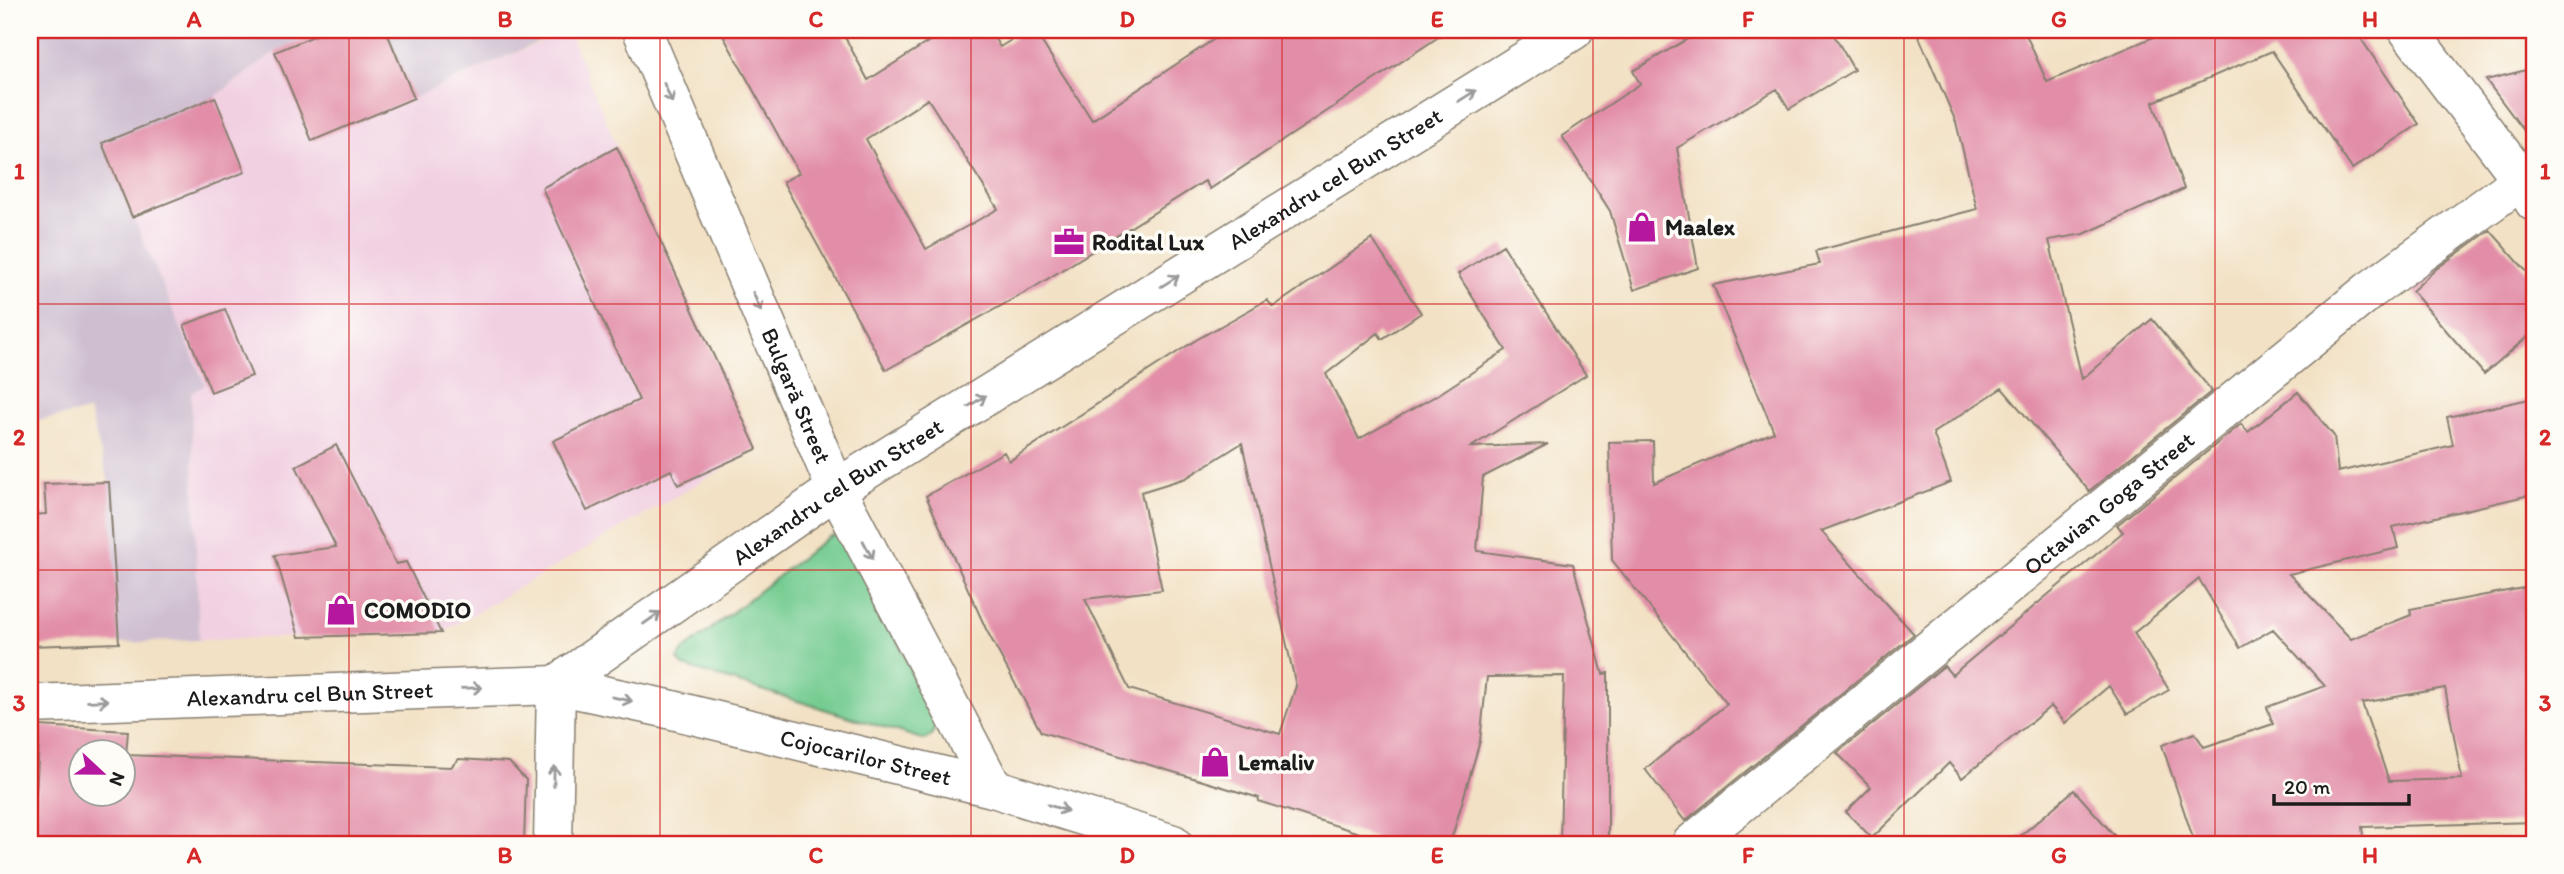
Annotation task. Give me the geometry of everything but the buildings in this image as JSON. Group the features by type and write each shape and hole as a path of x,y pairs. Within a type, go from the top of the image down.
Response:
{"street":[{"name":"Bulgară Street","path":"642,30 836,489 993,788"},
{"name":"Alexandru cel Bun Street","path":"30,704 556,685 836,489 1574,30"},
{"path":"2408,30 2530,186"},
{"name":"Octavian Goga Street","path":"1691,844 2369,291 2530,186"},
{"path":"553,844 556,685"},
{"name":"Cojocarilor Street","path":"556,685 664,708 993,788 1173,844"}],"shaded area":[{"path":"30,30 328,30 275,52 215,97 102,143 205,385 191,393 199,640 119,643 109,482 89,411 30,422"},
{"path":"328,30 386,30 414,98 568,30 617,147 757,449 441,633 199,640 191,392 205,385 102,143 215,97 275,52"},
{"path":"386,30 565,30 414,98"}],"green space":[{"path":"843,532 853,538 935,726 933,734 925,740 683,666 678,659 683,651 828,537"}],"place":[{"name":"Maalex","path":"1642,227"},
{"name":"Rodital Lux","path":"1069,242"},
{"name":"COMODIO","path":"341,610"},
{"name":"Lemaliv","path":"1215,762"}]}
